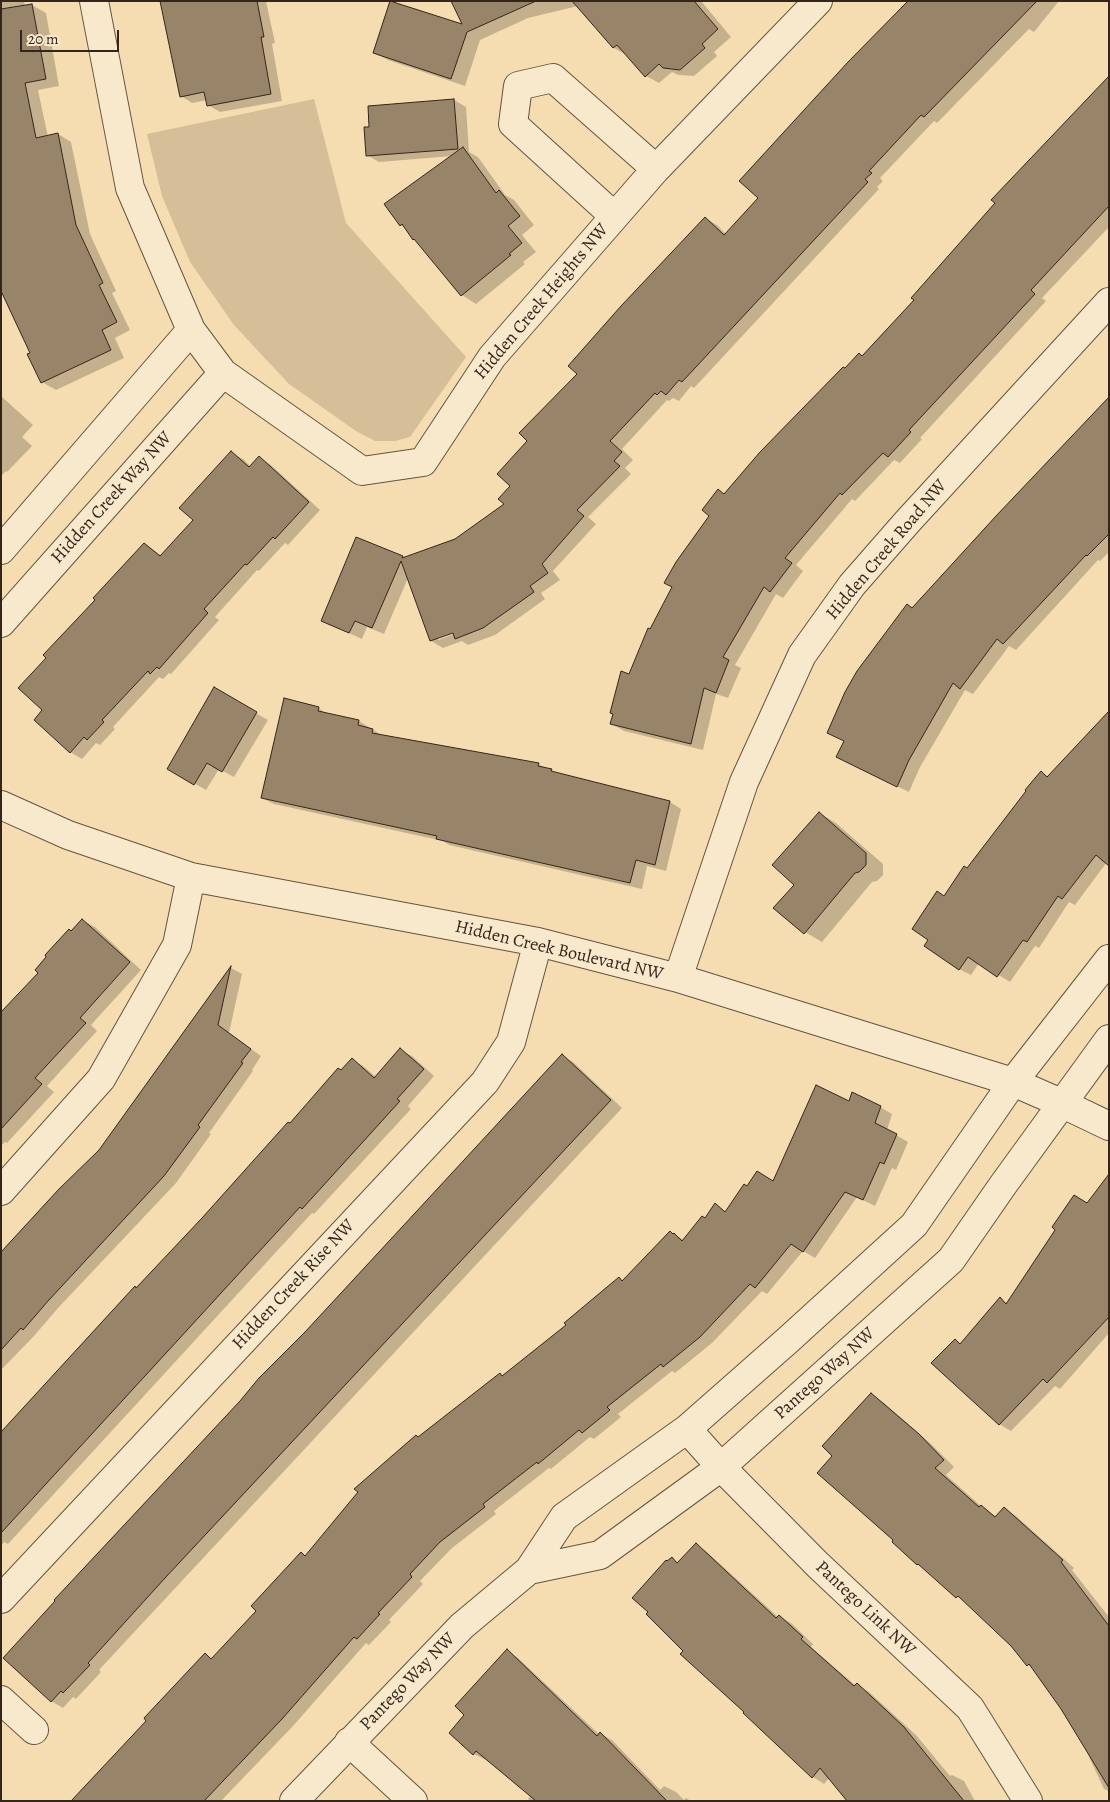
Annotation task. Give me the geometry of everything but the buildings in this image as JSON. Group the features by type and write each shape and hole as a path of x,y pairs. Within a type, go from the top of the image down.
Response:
{"street":[{"name":"Hidden Creek Heights NW","path":"94,1 130,188 191,330 223,373 362,470 423,462 492,357 656,169 818,1"},
{"path":"614,216 513,124 518,86 553,78 656,169"},
{"name":"Hidden Creek Road NW","path":"678,978 744,782 802,655 852,585 908,521 1109,302"},
{"path":"1,550 191,330"},
{"name":"Hidden Creek Way NW","path":"1,623 223,373"},
{"name":"Hidden Creek Boulevard NW","path":"1,805 68,835 191,877 538,942 678,978 1013,1082 1109,1126"},
{"path":"1,1191 101,1079 176,945 191,877"},
{"name":"Hidden Creek Rise NW","path":"1,1599 485,1082 511,1042 538,942"},
{"name":"Pantego Way NW","path":"294,1801 462,1626 529,1570 564,1518 687,1429 914,1225 1013,1082 1109,959"},
{"name":"Pantego Way NW","path":"529,1570 600,1555 721,1467 951,1260 1061,1103 1109,1039"},
{"name":"Pantego Link NW","path":"687,1429 721,1467 818,1565 970,1708 1028,1801"},
{"path":"1,1700 34,1730"},
{"path":"349,1742 412,1801"}],"shaded area":[{"path":"314,99 346,223 466,357 410,437 395,441 375,441 356,431 289,384 234,325 190,262 162,196 147,134"}]}
